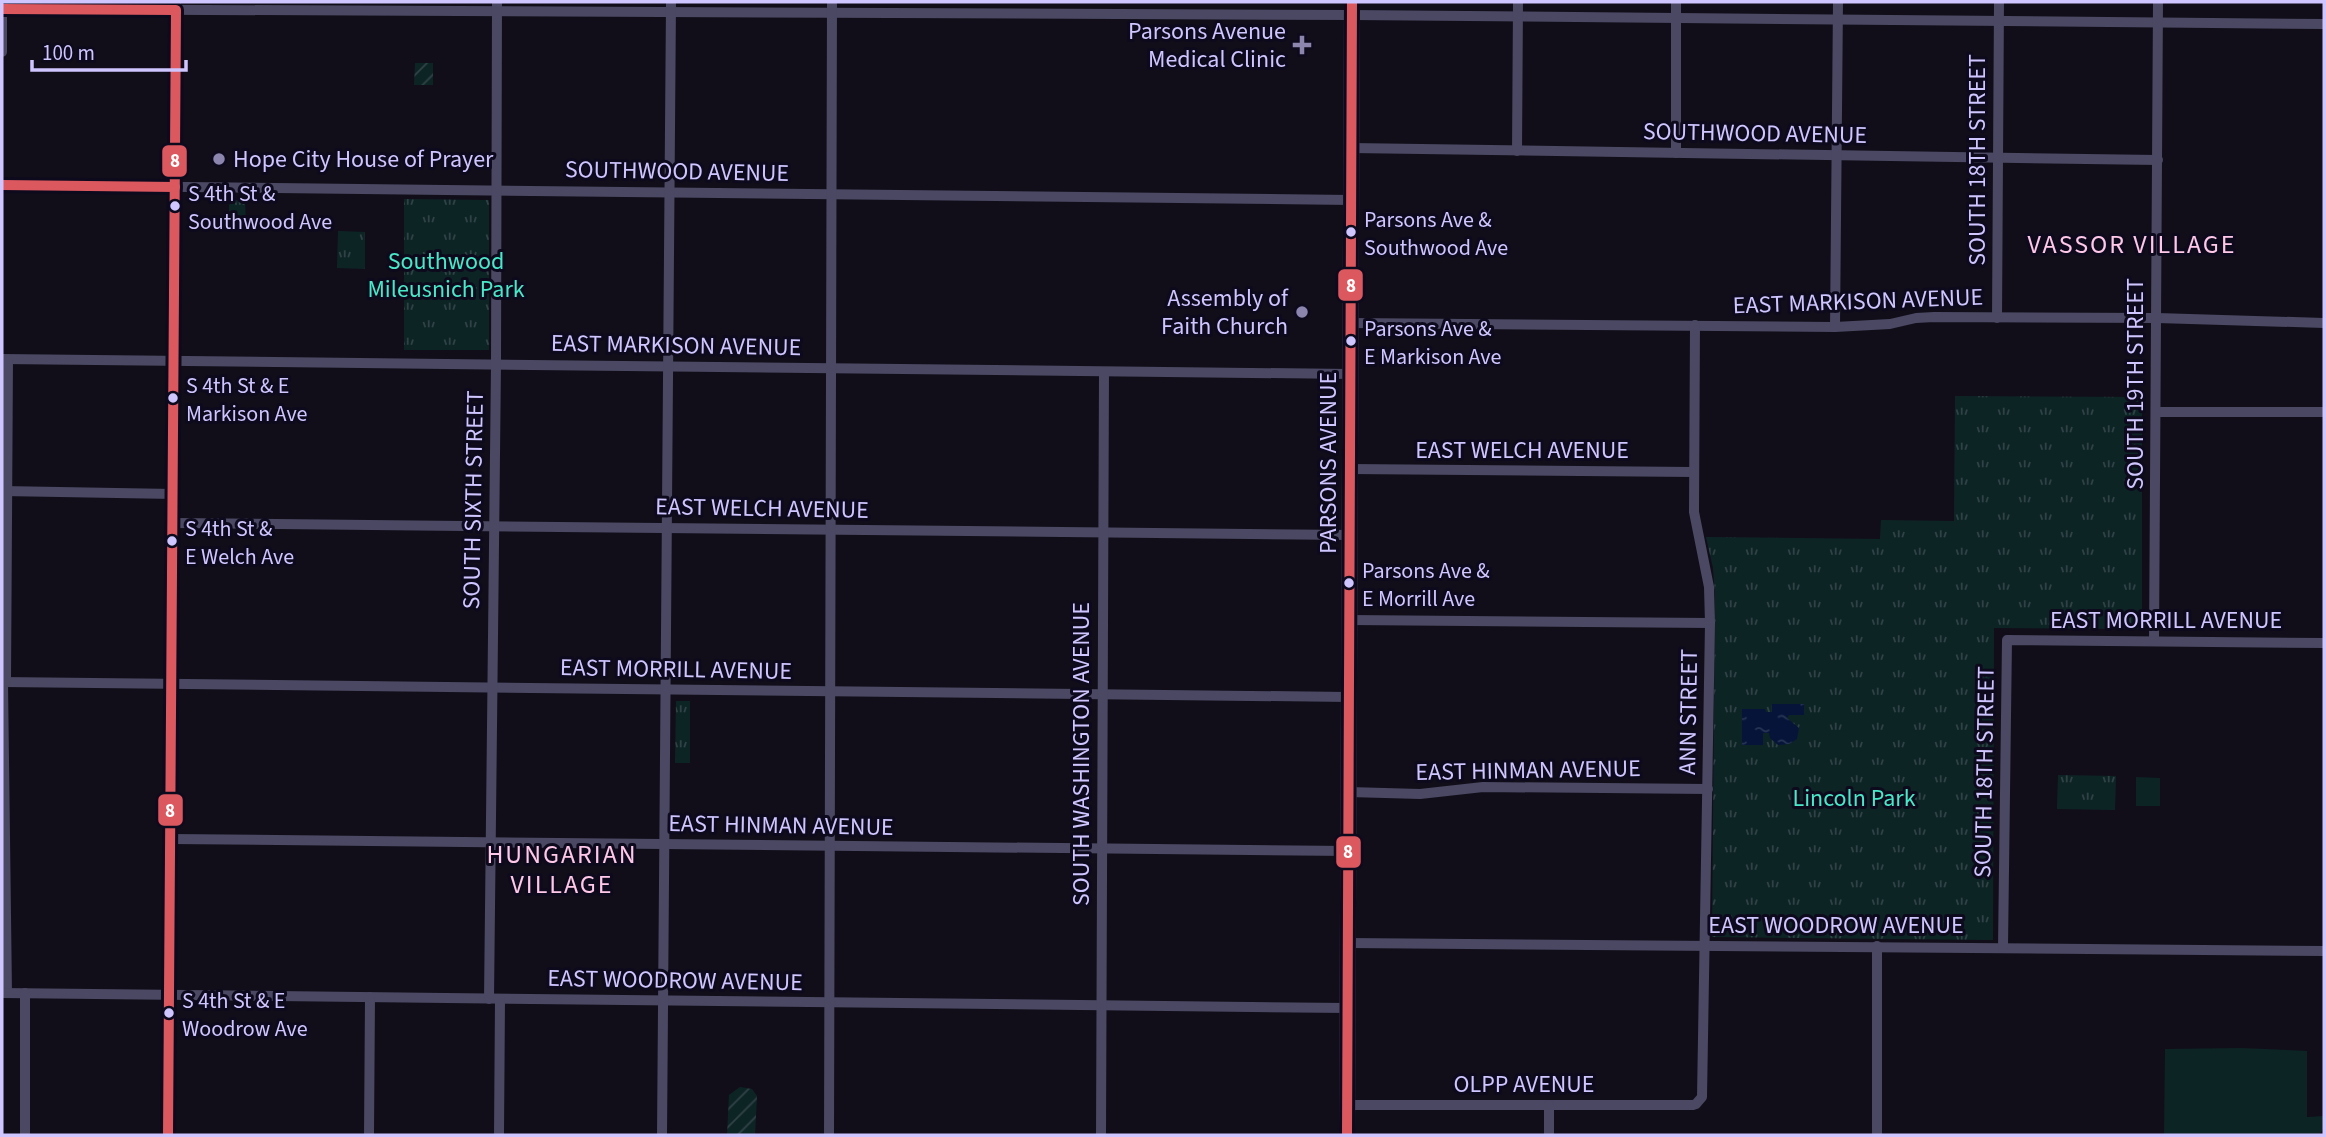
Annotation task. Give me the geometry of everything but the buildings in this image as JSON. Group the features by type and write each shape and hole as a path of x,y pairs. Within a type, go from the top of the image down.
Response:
{"main road":[{"name":"PARSONS AVENUE","path":"1347,1135 1352,9"}],"street":[{"path":"2,2 2,52"},
{"path":"1105,2 1105,15"},
{"path":"1517,151 1518,2"},
{"path":"1676,2 1676,153"},
{"path":"1835,327 1838,2"},
{"name":"SOUTH 18TH STREET","path":"1997,318 1999,2"},
{"name":"SOUTH 19TH STREET","path":"2154,641 2158,2"},
{"path":"168,1135 176,6"},
{"path":"2,9 496,6 832,8 1105,15 1352,9 1518,18 2324,24"},
{"name":"SOUTH SIXTH STREET","path":"496,6 496,364 491,843 499,1135"},
{"path":"662,1135 671,7"},
{"path":"829,1135 832,8"},
{"name":"SOUTHWOOD AVENUE","path":"1351,148 2158,160"},
{"name":"SOUTHWOOD AVENUE","path":"2,185 1351,200"},
{"name":"EAST MARKISON AVENUE","path":"1351,323 1835,327 1890,324 1916,318 2157,318 2324,323"},
{"name":"ANN STREET","path":"1696,325 1693,512 1709,587 1710,623 1706,946 1702,1097 1699,1101"},
{"path":"5,360 5,993"},
{"name":"EAST MARKISON AVENUE","path":"5,360 1350,374"},
{"name":"SOUTH WASHINGTON AVENUE","path":"1101,1135 1103,533 1109,372"},
{"path":"2157,412 2324,412"},
{"name":"EAST WELCH AVENUE","path":"1350,470 1693,472"},
{"path":"5,491 174,494"},
{"name":"EAST WELCH AVENUE","path":"174,523 1350,536"},
{"path":"1350,620 1710,623"},
{"name":"SOUTH 18TH STREET","path":"2003,947 2007,640"},
{"name":"EAST MORRILL AVENUE","path":"2007,640 2324,643"},
{"name":"EAST MORRILL AVENUE","path":"4,682 666,691 1349,696"},
{"name":"EAST HINMAN AVENUE","path":"1349,792 1420,794 1483,787 1708,789"},
{"name":"EAST HINMAN AVENUE","path":"171,839 1348,851"},
{"name":"EAST WOODROW AVENUE","path":"1348,943 2324,951"},
{"path":"1877,946 1877,1135"},
{"name":"EAST WOODROW AVENUE","path":"5,993 1347,1008"},
{"path":"25,993 25,1135"},
{"path":"369,1135 370,997"},
{"name":"OLPP AVENUE","path":"1347,1105 1693,1105 1699,1101"},
{"path":"1549,1105 1549,1135"}],"green space":[{"path":"415,63 433,63 433,85 414,85"},
{"name":"Southwood Mileusnich Park","path":"404,199 489,200 489,350 404,350"},
{"path":"234,200 245,200 246,227 233,228 233,215 229,215 229,205"},
{"path":"338,231 365,232 365,269 337,268"},
{"name":"Lincoln Park","path":"1955,396 2142,397 2142,629 1994,628 1993,940 1712,937 1715,595 1713,568 1706,537 1880,539 1881,520 1954,521"},
{"path":"676,701 690,701 690,763 675,763"},
{"path":"2058,775 2116,776 2115,810 2057,809"},
{"path":"2136,777 2160,778 2160,806 2136,806"},
{"path":"2165,1049 2307,1051 2307,1117 2324,1116 2324,1128 2319,1135 2164,1135"},
{"path":"740,1087 752,1089 757,1096 755,1135 727,1135 729,1095"}],"water":[{"path":"1772,704 1804,704 1804,715 1789,715 1787,718 1799,728 1797,739 1789,744 1778,745 1770,738 1769,733 1763,733 1763,745 1742,745 1742,709 1765,709 1766,712 1772,712"}],"transit line":[{"name":"8","path":"1347,1135 1352,2"},
{"name":"8","path":"2,9 176,10 168,1135"},
{"name":"8","path":"2,185 175,187"}],"place":[{"name":"Parsons Avenue Medical Clinic","path":"1302,45"},
{"name":"Hope City House of Prayer","path":"219,159"},
{"name":"S 4th St & Southwood Ave","path":"175,206"},
{"name":"Parsons Ave & Southwood Ave","path":"1351,232"},
{"name":"Assembly of Faith Church","path":"1302,312"},
{"name":"Parsons Ave & E Markison Ave","path":"1351,341"},
{"name":"S 4th St & E Markison Ave","path":"173,398"},
{"name":"S 4th St & E Welch Ave","path":"172,541"},
{"name":"Parsons Ave & E Morrill Ave","path":"1349,583"},
{"name":"S 4th St & E Woodrow Ave","path":"169,1013"}],"district":[{"name":"VASSOR VILLAGE","path":"2132,244"},
{"name":"HUNGARIAN VILLAGE","path":"562,869"}]}
